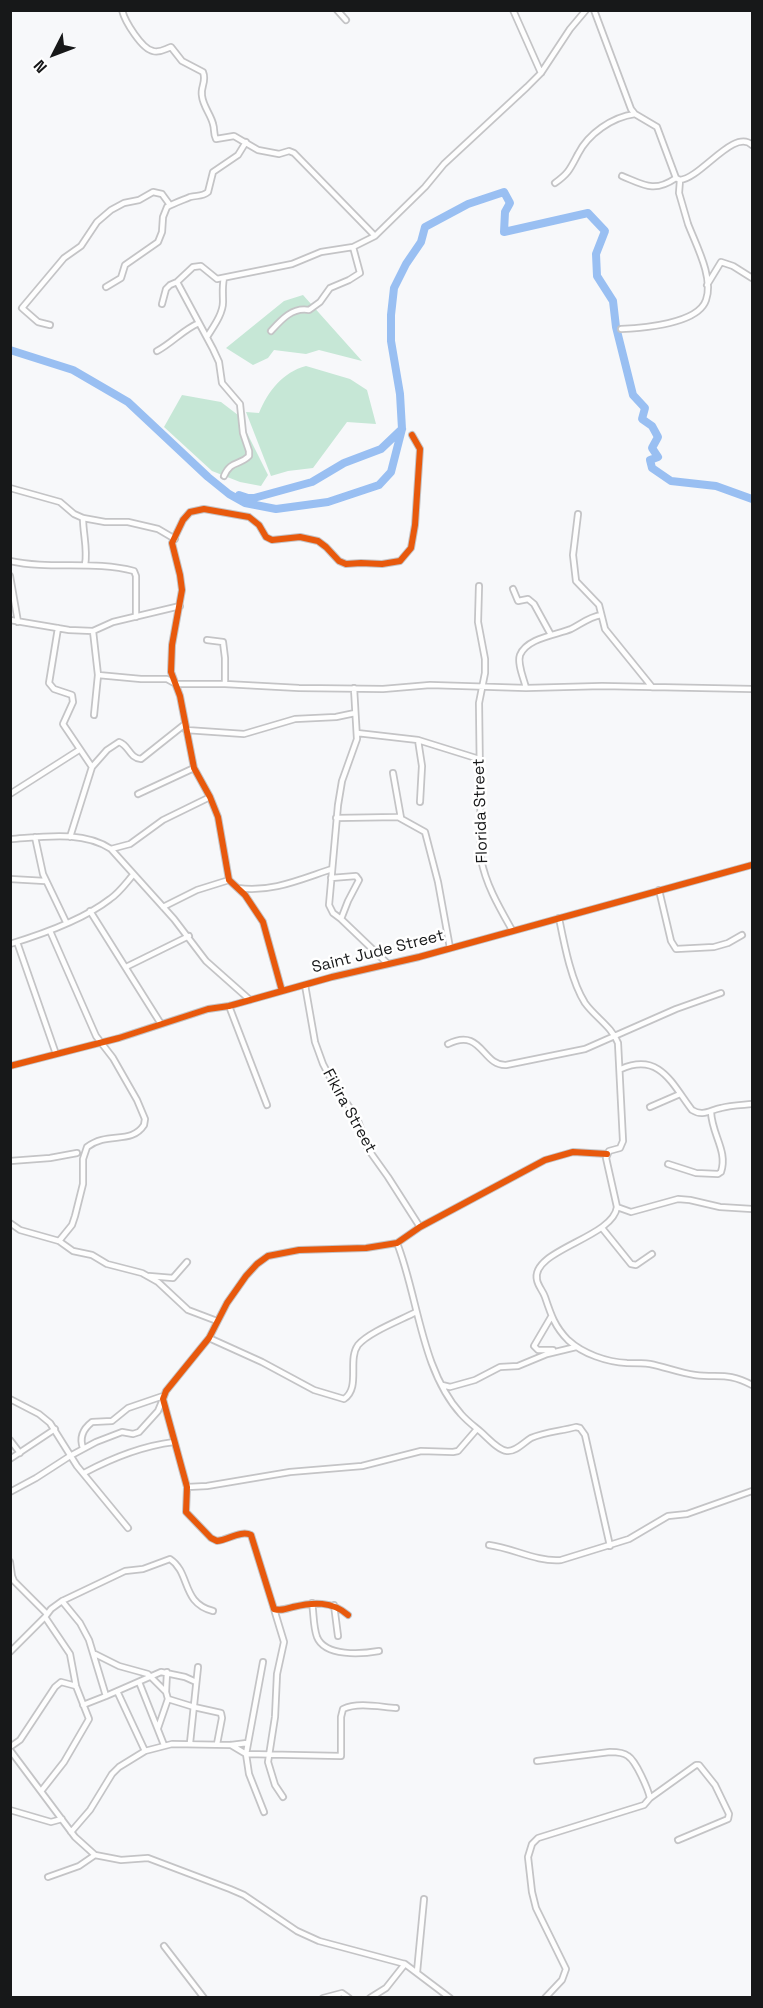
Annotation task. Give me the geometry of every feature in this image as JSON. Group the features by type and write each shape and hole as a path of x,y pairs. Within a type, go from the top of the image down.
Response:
{"street":[{"path":"123,10 124,18 143,47 159,52 171,47 182,61 204,72 202,99 214,126 213,134 216,139 234,136 258,150 279,154 289,151 294,153 375,236"},
{"path":"337,10 346,20"},
{"path":"513,10 541,73"},
{"path":"162,304 166,289 193,267 205,268 217,279 224,278 292,264 321,252 353,247 375,236 425,187 444,164 541,73 570,29 586,10"},
{"path":"594,10 635,114 657,127 678,179 679,193 704,264 707,285 706,302 689,315 663,325 621,329"},
{"path":"555,183 570,171 578,153 592,136 613,121 635,114"},
{"path":"622,176 653,187 662,186 678,179 691,178 730,146 741,140 753,145"},
{"path":"106,287 121,278 125,265 158,242 162,232 163,217 170,205 184,202 191,197 202,196 208,192 213,172 238,155 246,142"},
{"path":"50,325 38,322 22,309 64,258 81,246 97,222 124,203 139,200 153,192 162,194 170,205"},
{"path":"271,331 288,315 301,309 309,310 320,302 330,288 360,273 353,247"},
{"path":"707,285 721,262 753,278"},
{"path":"207,337 223,306 221,290 224,278"},
{"path":"177,282 219,362 222,383 240,404 243,433 249,451 248,458 231,465 224,476"},
{"path":"157,351 199,323"},
{"path":"282,991 263,922 245,895 229,880 220,823 210,797 194,768 176,684 171,672 172,645 180,606 181,581 172,543 183,520 190,512 204,509 253,519 266,537 272,540 300,537 318,541 327,547 339,561 346,564 382,564 400,561 411,548 416,525 420,449 412,435"},
{"path":"10,488 60,502 83,518 105,522 128,522 158,529 175,539"},
{"path":"578,514 574,539 576,581 598,605 604,628 652,687"},
{"path":"83,518 83,537 87,555 85,565"},
{"path":"10,561 28,565 85,565 134,571 136,617"},
{"path":"10,576 18,622"},
{"name":"Florida Street","path":"479,586 478,622 485,660 479,703 481,859 493,894 512,930"},
{"path":"513,589 518,601 528,599 534,604 551,635"},
{"path":"10,620 93,631 113,622 180,606"},
{"path":"526,688 520,655 537,640 601,615"},
{"path":"57,628 49,683 54,689 72,695 73,702 63,724 92,767"},
{"path":"93,631 98,675 94,715"},
{"path":"207,640 222,642 225,684"},
{"path":"98,675 167,679 176,684 299,688 383,689 430,685 526,688 602,686 753,689"},
{"path":"354,688 357,733 355,746 342,781 336,818 329,905 333,913 388,964"},
{"path":"70,837 92,767 107,750 119,742 124,744 134,757 141,759 186,727 244,734 295,718 336,717 355,713"},
{"path":"357,733 418,740 479,759"},
{"path":"418,740 422,766 420,802"},
{"path":"10,794 79,750"},
{"path":"138,794 194,768"},
{"path":"393,772 400,819"},
{"path":"111,849 130,844 163,820 210,797"},
{"path":"336,818 400,819 423,830 443,902 450,948"},
{"path":"10,840 53,835 103,843 189,936 206,961 250,1000"},
{"path":"35,837 40,868 66,922"},
{"name":"Saint Jude Street","path":"10,1066 100,1043 208,1009 229,1006 450,948 753,865"},
{"path":"238,888 259,890 332,869"},
{"path":"10,944 50,931 90,911 112,898 133,875"},
{"path":"331,878 356,876 359,880 341,919"},
{"path":"10,879 45,881"},
{"path":"163,907 197,890 229,880"},
{"path":"659,890 671,941 676,948 714,946 728,943 742,935"},
{"path":"90,911 161,1024"},
{"path":"10,1491 36,1478 83,1448 122,1432 133,1434 139,1432 158,1411 163,1398 209,1338 217,1321 246,1276 268,1256 299,1250 366,1248 397,1243 420,1227 553,1157 573,1152 607,1154 620,1148 622,1145 621,1069 616,1036 584,1001 559,918"},
{"path":"50,931 100,1043 113,1058 145,1119 144,1125 136,1134 128,1137 102,1138 87,1147 83,1159 83,1184 75,1216 72,1225 59,1241"},
{"path":"126,967 189,936"},
{"path":"17,942 56,1054"},
{"name":"Fikira Street","path":"305,985 315,1042 329,1075 357,1118 368,1149 420,1227"},
{"path":"448,1044 458,1039 467,1039 500,1065 585,1049 676,1009 721,993"},
{"path":"229,1006 267,1105"},
{"path":"621,1069 632,1064 647,1064 659,1068 670,1079 692,1110 698,1113 711,1112 723,1107 753,1104"},
{"path":"650,1107 680,1094"},
{"path":"668,1164 696,1173 718,1174 721,1172 723,1151 713,1129 711,1112"},
{"path":"10,1161 51,1158 76,1153"},
{"path":"607,1154 617,1207 613,1219 602,1228 561,1249 539,1269 537,1281 551,1317 560,1332 576,1347 612,1361 651,1364 692,1374 725,1375 739,1378 753,1385"},
{"path":"617,1207 631,1212 678,1199 720,1207 753,1209"},
{"path":"11,1226 59,1241 73,1251 92,1255 107,1264 126,1267 149,1276 173,1278 188,1262"},
{"path":"602,1228 631,1264 636,1264 652,1254"},
{"path":"397,1243 409,1275 416,1312 426,1345 442,1385 460,1413 500,1448 507,1451 513,1450 536,1436 580,1428 585,1435 610,1546"},
{"path":"149,1276 188,1310 217,1321"},
{"path":"209,1338 262,1362 314,1390 344,1399 349,1396 358,1345 416,1312"},
{"path":"551,1317 534,1346 538,1350 576,1347"},
{"path":"442,1385 450,1387 475,1380 497,1368 518,1366 558,1350"},
{"path":"163,1398 187,1487 186,1512 211,1538 221,1541 243,1533 251,1535 284,1642 277,1674 275,1717 268,1754 271,1776 283,1797"},
{"path":"83,1448 82,1433 92,1422 112,1421 128,1408 163,1398"},
{"path":"10,1399 39,1414 55,1429 70,1455 128,1528"},
{"path":"10,1459 55,1429"},
{"path":"187,1487 207,1486 290,1472 362,1466 421,1451 458,1451 477,1429"},
{"path":"10,1440 20,1453"},
{"path":"84,1473 146,1447 174,1442"},
{"path":"489,1545 552,1561 561,1560 629,1539 668,1516 687,1514 753,1491"},
{"path":"10,1652 62,1600 125,1571 143,1569 170,1559 177,1567 194,1601 205,1609 213,1611"},
{"path":"10,1562 14,1581 46,1616 70,1654 76,1686 88,1716 88,1723 64,1762 42,1790"},
{"path":"62,1600 80,1623 95,1654 106,1696"},
{"path":"274,1609 280,1610 312,1603 334,1605 348,1615"},
{"path":"312,1603 317,1637 325,1646 344,1652 379,1651"},
{"path":"334,1605 338,1636"},
{"path":"95,1654 119,1666 152,1676 166,1692"},
{"path":"262,1662 246,1754 249,1774 264,1812"},
{"path":"190,1743 198,1667"},
{"path":"83,1705 161,1672 196,1682"},
{"path":"158,1728 168,1699 167,1672"},
{"path":"76,1686 61,1682 54,1687 20,1740 10,1749 80,1843 95,1855 121,1860 142,1858 154,1860 230,1888 297,1931 319,1941 405,1964 442,1996 450,1998"},
{"path":"139,1682 164,1745"},
{"path":"117,1691 144,1751"},
{"path":"168,1699 221,1713 217,1744"},
{"path":"231,1745 246,1754 341,1756 343,1709 349,1706 396,1708"},
{"path":"71,1832 90,1810 112,1774 144,1751 164,1745 247,1743"},
{"path":"537,1761 619,1752 634,1761 650,1798"},
{"path":"545,1998 562,1980 566,1969 536,1908 528,1857 532,1844 541,1837 644,1805 650,1798 696,1765 704,1768 709,1776 729,1814 728,1819 678,1840"},
{"path":"10,1810 51,1822 62,1819"},
{"path":"48,1877 78,1866 95,1855"},
{"path":"417,1972 424,1899"},
{"path":"164,1946 202,1996"},
{"path":"370,1998 386,1988 405,1964"},
{"path":"323,1998 342,1993 349,1998"}],"green space":[{"path":"303,295 362,361 319,350 306,354 274,350 268,358 253,365 226,348 284,301"},
{"path":"306,366 350,379 367,390 376,424 347,422 313,468 271,476 246,412 259,413 267,397 283,378"},
{"path":"182,395 221,402 238,415 268,475 261,486 240,482 212,471 164,427"}],"waterway":[{"path":"10,350 73,370 128,402 208,477 229,494 245,503 276,509 328,502 379,485 391,472 402,429 400,394 391,341 394,288 421,242 425,227 468,204 504,192 510,203 505,212 504,232 588,213 605,231 596,254 597,276 613,301 616,327 633,395 645,408 642,419 652,426 658,437 652,448 658,457 650,460 652,468 671,481 716,486 752,499"},
{"path":"239,495 254,498 312,482 344,463 381,449 402,429"}],"cycle path":[{"path":"282,991 263,922 245,895 229,880 218,817 194,768 180,696 171,672 172,645 182,590 172,543 183,520 190,512 204,509 249,517 259,525 266,537 272,540 300,537 318,541 339,561 346,564 382,564 400,561 411,548 415,525 420,449 412,435"},
{"path":"10,1066 119,1038 208,1009 229,1006 332,977 419,957 752,865"},
{"path":"348,1615 335,1607 322,1604 274,1609 251,1535 239,1534 217,1541 211,1538 186,1512 187,1487 163,1399 166,1391 209,1338 227,1303 246,1276 268,1256 299,1250 366,1248 397,1243 420,1227 545,1160 573,1152 607,1154"}]}
